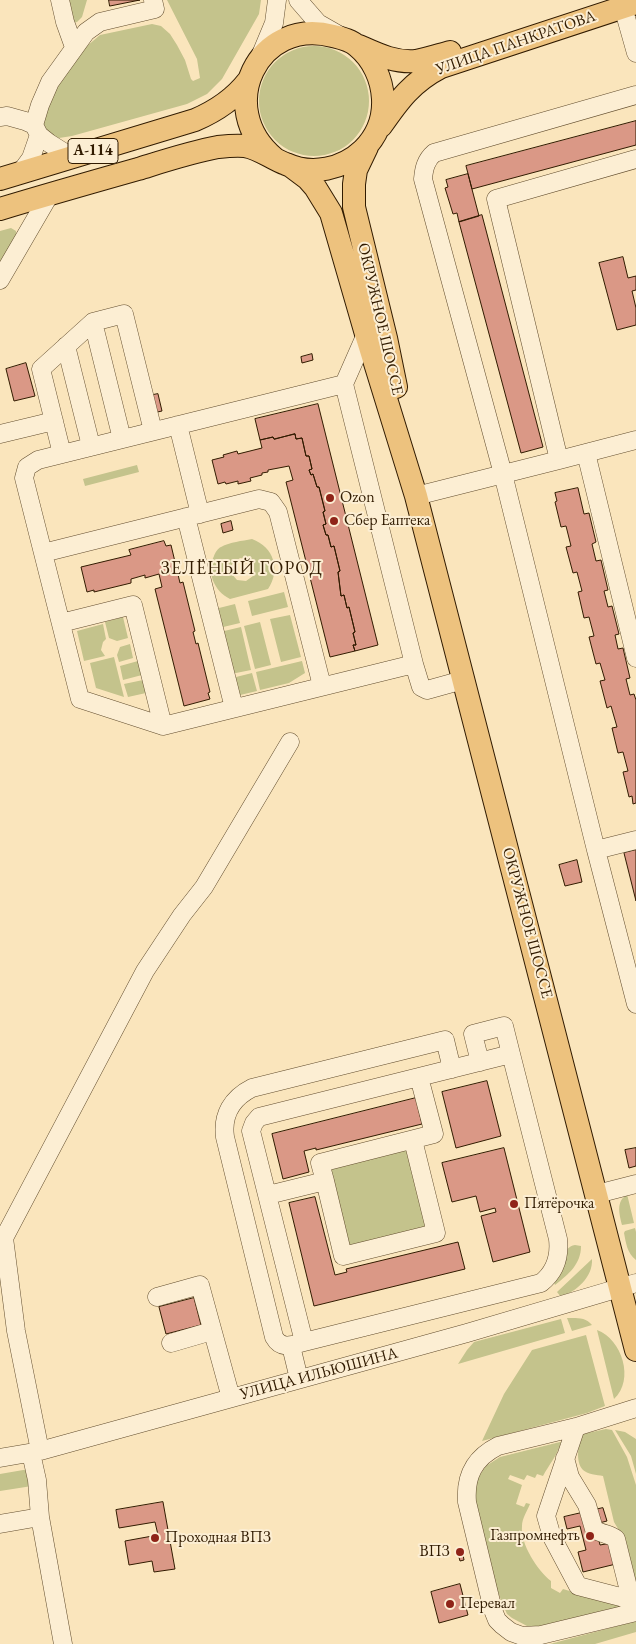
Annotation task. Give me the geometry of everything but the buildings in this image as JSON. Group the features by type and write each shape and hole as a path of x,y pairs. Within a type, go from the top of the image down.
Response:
{"main road":[{"name":"УЛИЦА ПАНКРАТОВА","path":"353,43 392,59 417,60 630,5"},
{"name":"УЛИЦА ПАНКРАТОВА","path":"372,138 408,90 421,78 441,67 630,5"},
{"path":"323,34 353,43 373,65 381,87 382,114 372,138 350,160 331,168 313,170 283,162 260,144 248,124 245,95 248,81 258,61 286,38 296,35 323,34"},
{"name":"А-114","path":"10,176 203,116 222,105 240,91 248,81"},
{"name":"ОКРУЖНОЕ ШОССЕ","path":"372,138 356,170 354,207 386,338 416,496"},
{"name":"А-114","path":"0,208 197,152 230,146 244,146 283,162"},
{"name":"ОКРУЖНОЕ ШОССЕ","path":"283,162 308,179 331,213 416,496 597,1194 628,1285 636,1350"}],"street":[{"path":"60,0 64,22 74,47"},
{"path":"10,176 31,158 40,105 50,82 86,32 100,22 155,10 154,0"},
{"path":"258,61 274,23 277,0"},
{"path":"298,0 318,22 353,43"},
{"path":"630,5 636,53"},
{"path":"636,95 434,153 427,159 423,178 503,474 636,1004"},
{"path":"0,116 16,118 36,130 57,149 78,156"},
{"path":"559,460 496,199 636,159"},
{"path":"0,280 50,194"},
{"path":"62,454 41,369 93,322 124,314 153,431"},
{"path":"93,322 122,439"},
{"path":"366,334 344,384 414,664 421,687 427,690 463,680"},
{"path":"66,346 91,446"},
{"path":"344,384 38,460 27,467 24,478 80,699 163,726 414,664"},
{"path":"0,434 54,421"},
{"path":"178,425 193,515 234,708"},
{"path":"416,496 559,460 635,446"},
{"path":"586,454 636,658"},
{"path":"43,553 259,499 271,502 276,508 322,686"},
{"path":"61,623 133,605 163,726"},
{"path":"63,1644 40,1517 36,1452 16,1331 4,1238 144,971 182,915 204,887 290,742"},
{"path":"596,850 636,840"},
{"path":"452,1069 445,1040 252,1088 234,1101 226,1114 225,1137 274,1337 280,1344 287,1346 298,1344 541,1284 546,1279 557,1263 559,1247 504,1026 473,1034 480,1062"},
{"path":"299,1379 298,1344 268,1195 251,1131 256,1120 259,1117 511,1054"},
{"path":"367,1060 374,1088"},
{"path":"413,1140 436,1233 343,1256 320,1163 434,1134 420,1077"},
{"path":"268,1195 325,1181"},
{"path":"597,1194 636,1184"},
{"name":"УЛИЦА ИЛЬЮШИНА","path":"0,1458 36,1452 513,1320 628,1285"},
{"path":"157,1297 200,1286 231,1398"},
{"path":"506,1292 513,1320"},
{"path":"171,1343 212,1331"},
{"path":"634,1604 541,1635 522,1636 511,1632 497,1620 493,1610 466,1502 466,1490 468,1479 479,1459 498,1446 576,1427 636,1408"},
{"path":"576,1427 546,1516 552,1537 578,1586 634,1604"},
{"path":"565,1458 570,1476 588,1505 594,1529 612,1536 616,1540 634,1604"},
{"path":"0,1524 40,1517"}],"shaded area":[{"path":"64,0 87,0 82,17 77,22 72,23"},
{"path":"167,0 261,0 259,14 222,79 207,94 187,104 72,136 59,138 45,135 42,120 45,108 74,57 100,35 152,24 161,26 170,34 177,45 185,60 191,79 193,81 200,78 197,59"},
{"path":"314,46 335,50 353,62 365,80 369,101 365,122 353,140 335,152 314,156 293,152 275,140 263,122 259,101 263,80 275,62 293,50"},
{"path":"11,228 16,231 16,238 0,270 0,231"},
{"path":"137,465 139,472 85,486 83,479"},
{"path":"252,539 260,543 270,553 274,567 272,582 268,589 230,599 224,596 216,586 211,575 215,553 225,545","holes":["240,558 249,559 254,567 253,576 246,581 237,580 231,573 232,564"]},
{"path":"284,592 288,607 252,616 248,601"},
{"path":"235,604 240,623 219,628 215,609"},
{"path":"290,615 301,657 281,662 270,619"},
{"path":"123,617 128,638 117,641 109,638 105,622"},
{"path":"260,622 271,665 255,669 244,626"},
{"path":"103,624 106,639 101,650 105,656 84,661 77,631"},
{"path":"241,627 251,670 231,674 220,632"},
{"path":"130,644 133,658 119,662 117,655 120,647"},
{"path":"114,657 124,697 96,688 90,663"},
{"path":"138,661 142,675 123,680 120,666"},
{"path":"302,661 305,673 289,683 260,690 256,672"},
{"path":"252,673 257,691 236,696 232,678"},
{"path":"143,680 146,693 128,697 124,684"},
{"path":"410,1148 430,1227 350,1247 330,1168"},
{"path":"627,1194 634,1223 622,1225 619,1212 620,1204"},
{"path":"635,1228 636,1260 629,1251 624,1233"},
{"path":"575,1245 581,1246 579,1258 569,1273 555,1285 553,1280 561,1259 567,1250"},
{"path":"592,1259 590,1272 583,1282 573,1291 561,1297 557,1292"},
{"path":"567,1318 584,1319 592,1325 572,1331"},
{"path":"561,1319 565,1333 458,1364 474,1342"},
{"path":"597,1330 613,1342 623,1361 624,1381 614,1399"},
{"path":"586,1335 605,1406 587,1413 482,1441 504,1394 532,1350"},
{"path":"606,1429 612,1430 627,1457 636,1485 636,1582 626,1542 614,1522 603,1476 583,1470 578,1457 583,1434"},
{"path":"615,1430 625,1432 636,1439 636,1474 631,1456"},
{"path":"561,1442 558,1451 543,1476 537,1474 535,1478 527,1475 524,1480 510,1475 508,1479 522,1485 516,1504 524,1507 526,1503 530,1504 522,1526 527,1549 541,1571 551,1581 551,1588 560,1593 563,1589 623,1607 536,1627 527,1626 507,1614 502,1603 474,1498 475,1482 486,1466 500,1457"},
{"path":"29,1469 32,1486 0,1491 0,1474"},
{"path":"636,1621 636,1632 595,1644 550,1644"}],"place":[{"name":"Ozon","path":"330,498"},
{"name":"Сбер Еаптека","path":"334,521"},
{"name":"Пятёрочка","path":"514,1204"},
{"name":"Газпромнефть","path":"590,1536"},
{"name":"Проходная ВПЗ","path":"155,1538"},
{"name":"ВПЗ","path":"460,1552"},
{"name":"Перевал","path":"450,1604"}],"district":[{"name":"ЗЕЛЁНЫЙ ГОРОД","path":"242,569"}]}
